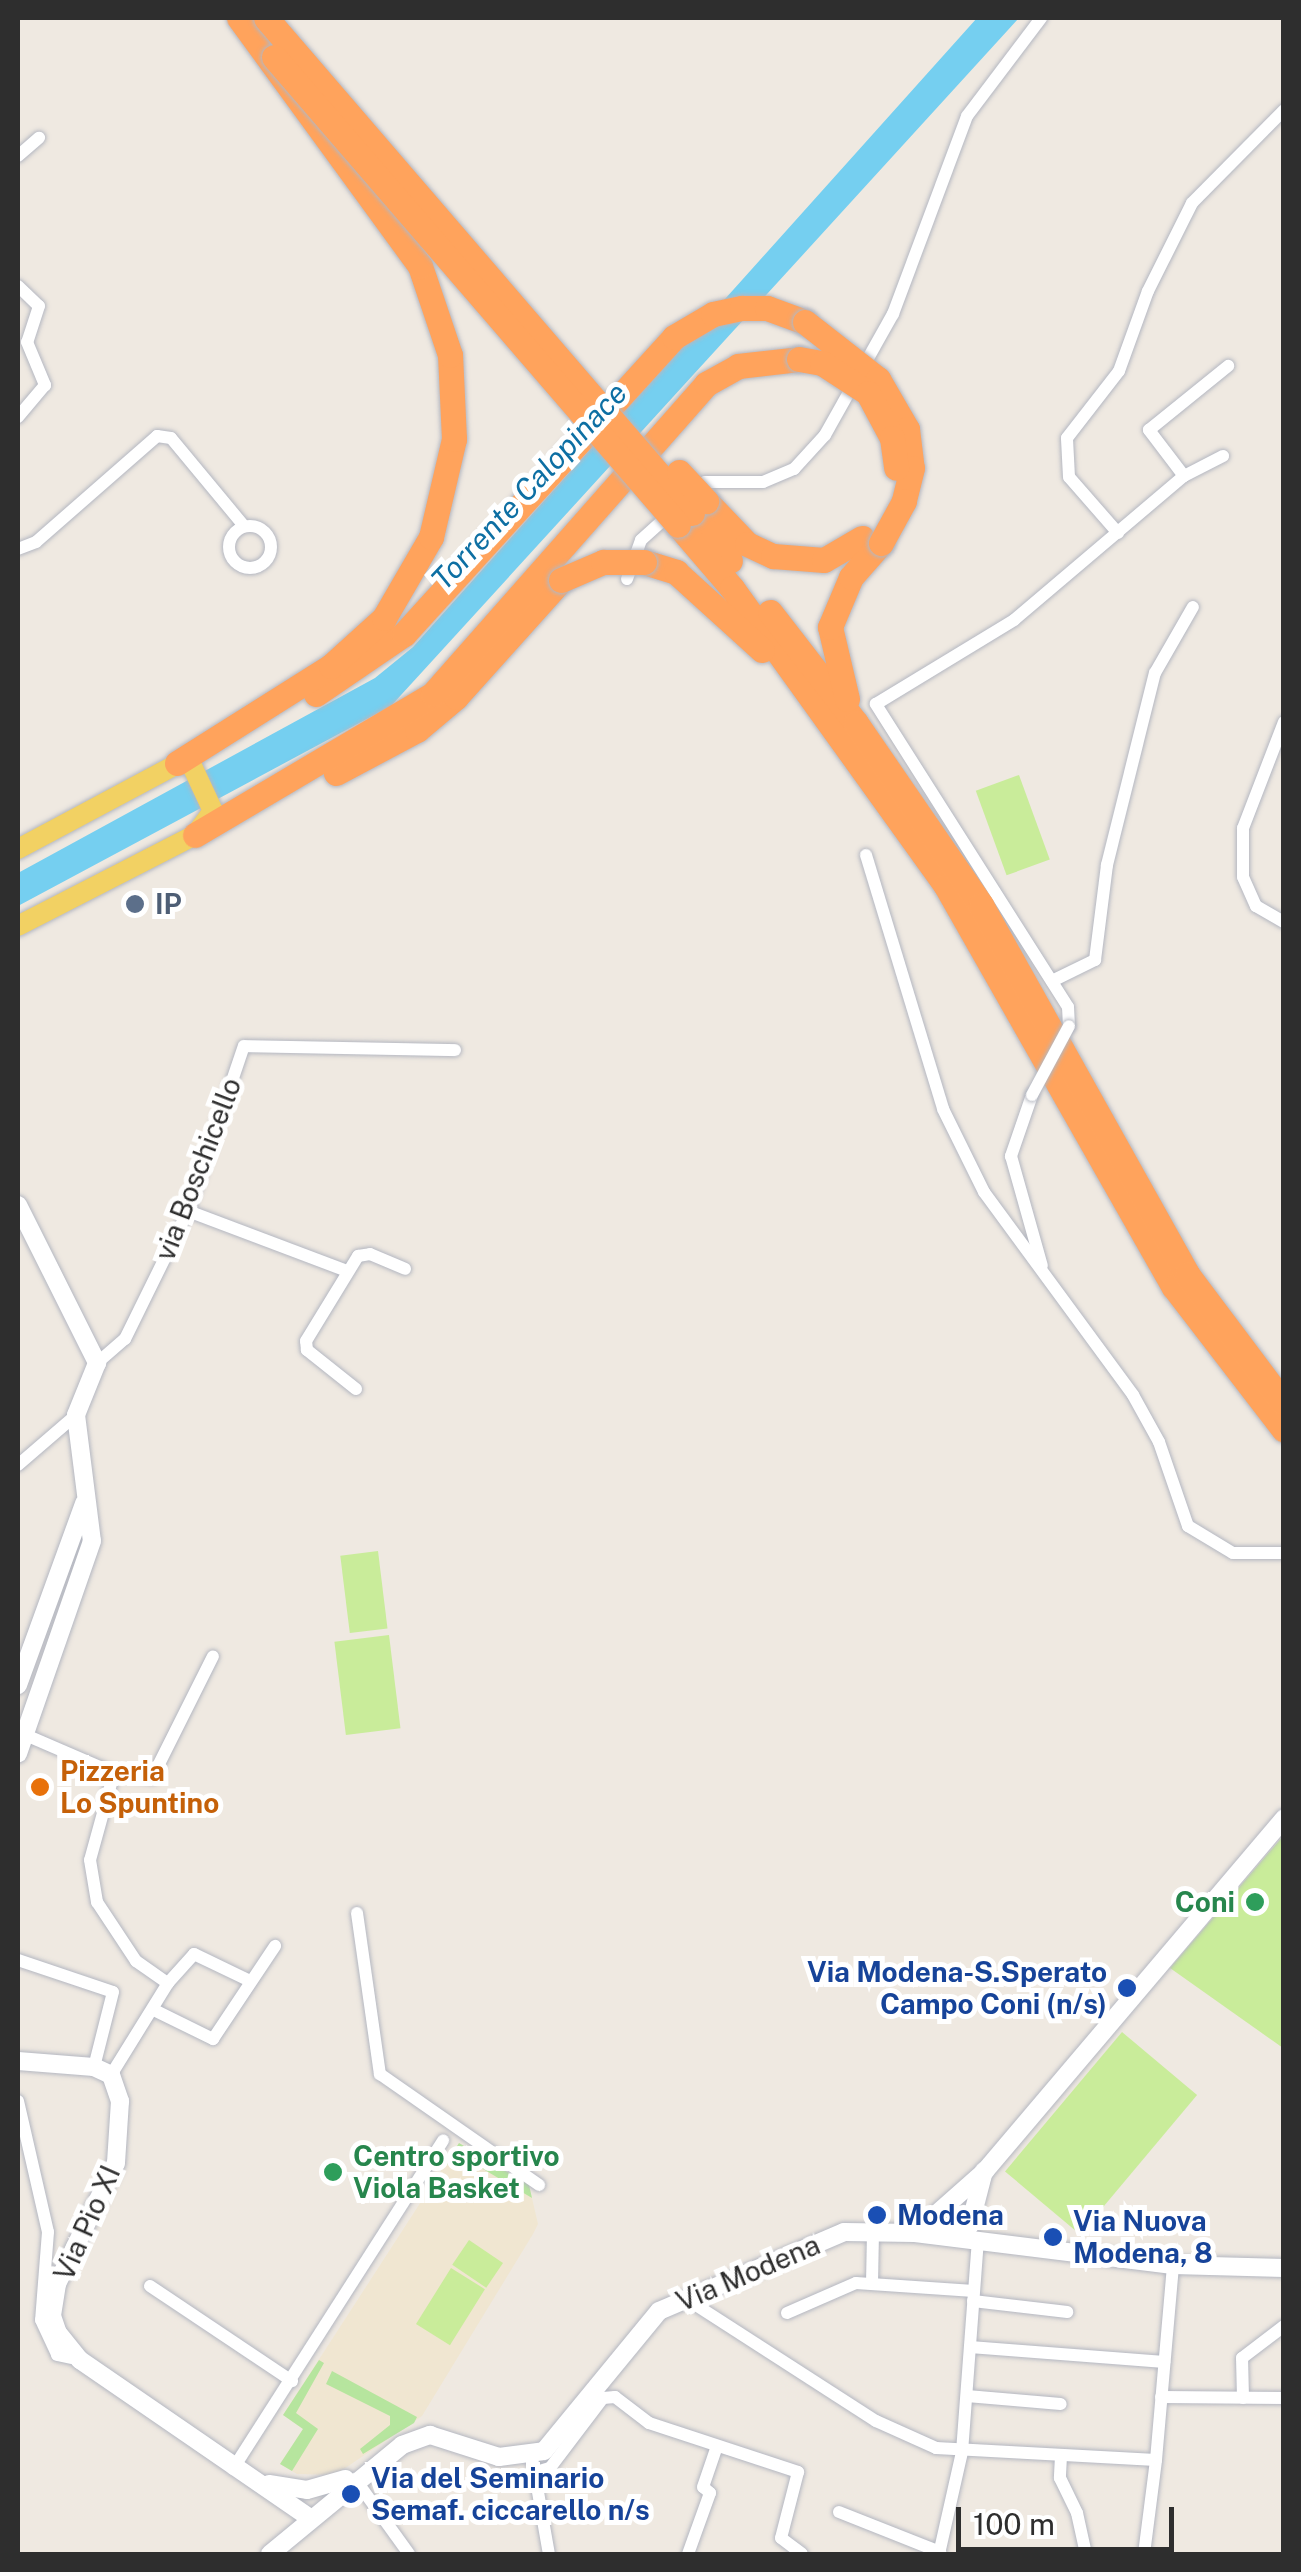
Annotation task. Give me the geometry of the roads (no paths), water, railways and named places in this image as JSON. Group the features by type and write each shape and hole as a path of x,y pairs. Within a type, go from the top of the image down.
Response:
{"highway":[{"path":"195,835 433,694 706,384 738,366 799,359 822,363 868,393 892,438 895,480 872,540 824,560 773,556 692,513 274,57 240,18"},
{"path":"266,18 692,513 980,905 1187,1274 1284,1403"},
{"path":"185,766 352,650 400,596 430,538 454,439 450,355 437,305 420,266 301,107 274,57"},
{"path":"185,766 335,684 404,634 651,362 696,322 726,310 767,308 805,322 878,379 908,429 908,485 850,577 830,628 850,731"},
{"path":"195,835 239,822 417,730 456,697 561,580 603,562 635,570 676,572 850,731 946,886 1174,1287 1284,1430"}],"main road":[{"path":"18,849 185,766 212,807 211,819 195,835 18,926"},
{"path":"18,1205 97,1364 76,1414 84,1504 92,1541 18,1754"},
{"path":"18,1685 84,1504"},
{"path":"915,2233 984,2171 1284,1818"},
{"path":"18,2061 102,2071"},
{"name":"Via Pio XI","path":"102,2071 120,2101 116,2162 54,2302 58,2332 80,2360 234,2469 265,2483 310,2518"},
{"path":"957,2238 976,2206 984,2171"},
{"path":"951,2203 957,2238"},
{"path":"976,2206 1001,2244"},
{"name":"Via Modena","path":"534,2465 659,2312 844,2232 915,2233 1172,2265 1284,2268"},
{"path":"265,2483 330,2488 430,2436 534,2465"},
{"path":"270,2554 291,2548 310,2518 361,2473"}],"street":[{"path":"635,570 640,540 705,482 763,482 794,469 824,435 892,314 966,116 1041,18"},
{"path":"1118,532 1069,477 1067,438 1118,371 1148,291 1192,203 1284,110"},
{"path":"18,156 39,138"},
{"path":"18,286 39,306 28,342 46,385 18,417"},
{"path":"1184,476 1150,430 1228,366"},
{"path":"18,549 36,542 158,436 171,438 244,526"},
{"path":"1046,1278 1011,1156 1032,1095 1069,1026 1068,1007 876,704 1014,620 1184,476 1223,456"},
{"path":"1052,981 1095,960 1120,806 1156,672 1192,608"},
{"path":"1284,722 1243,844 1243,878 1256,906 1284,922"},
{"path":"866,855 943,1109 984,1192 1132,1394 1159,1442 1188,1526 1233,1552 1284,1553"},
{"name":"via Boschicello","path":"97,1364 125,1339 188,1211 244,1046 455,1050"},
{"path":"188,1211 347,1271"},
{"path":"356,1389 307,1350 358,1256 370,1254 405,1269"},
{"path":"18,1465 76,1414"},
{"path":"22,1734 139,1780 158,1772 213,1656"},
{"path":"114,1773 90,1860 97,1902 136,1961 168,1982"},
{"path":"357,1914 380,2074 539,2185"},
{"path":"154,2010 213,2039 275,1946"},
{"path":"102,2071 154,2010 168,1982 194,1954 250,1981"},
{"path":"18,1960 113,1992 102,2071"},
{"path":"18,2101 48,2232 41,2320 57,2355 80,2360"},
{"path":"234,2469 443,2140"},
{"path":"872,2284 873,2232"},
{"path":"840,2512 940,2553 962,2452 978,2241"},
{"path":"1144,2554 1172,2265"},
{"path":"786,2313 856,2283 974,2296 1068,2312"},
{"path":"150,2286 292,2381"},
{"path":"686,2298 876,2421 936,2448 1156,2460"},
{"path":"1244,2398 1242,2358 1284,2326"},
{"path":"970,2348 1164,2362"},
{"path":"549,2554 534,2465 550,2468 608,2396 650,2423 798,2472 781,2538 802,2554"},
{"path":"966,2396 1061,2404"},
{"path":"1162,2397 1284,2398"},
{"path":"688,2554 710,2493 703,2487 717,2446"},
{"path":"1061,2456 1060,2478 1077,2513 1086,2554"},
{"path":"361,2473 410,2554"}],"water":[{"path":"977,18 1019,18 391,706 18,906 18,873 375,678 413,647"}],"place":[{"name":"IP","path":"135,904"},
{"name":"Pizzeria Lo Spuntino","path":"40,1787"},
{"name":"Coni","path":"1255,1902"},
{"name":"Via Modena-S.Sperato Campo Coni (n/s)","path":"1127,1988"},
{"name":"Centro sportivo Viola Basket","path":"333,2172"},
{"name":"Modena","path":"877,2215"},
{"name":"Via Nuova Modena, 8","path":"1053,2237"},
{"name":"Via del Seminario Semaf. ciccarello n/s","path":"351,2494"}],"water label":[{"name":"Torrente Calopinace","path":"529,486"}]}
